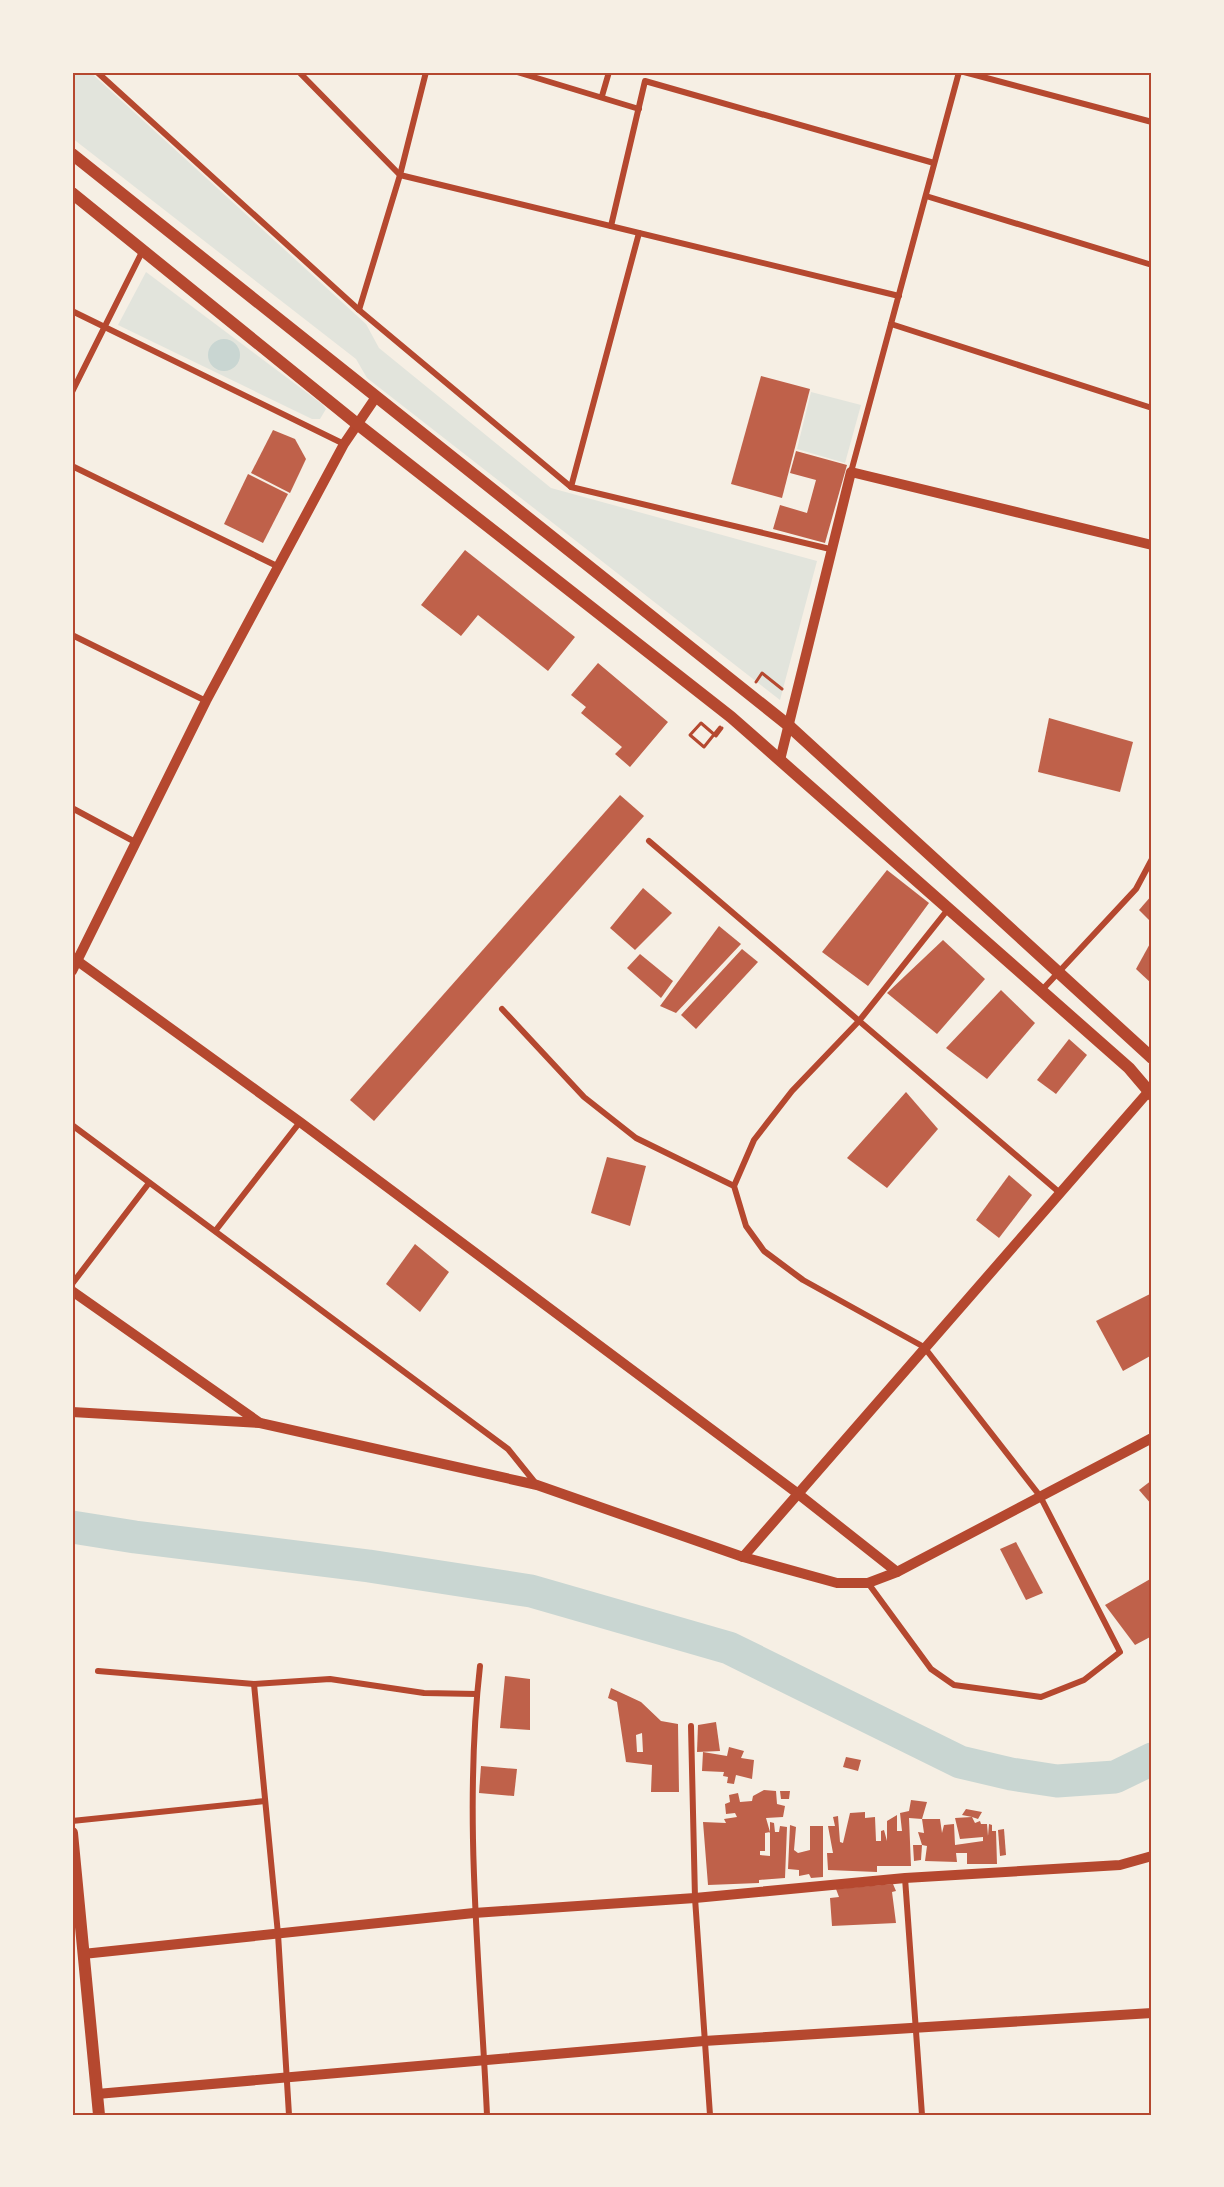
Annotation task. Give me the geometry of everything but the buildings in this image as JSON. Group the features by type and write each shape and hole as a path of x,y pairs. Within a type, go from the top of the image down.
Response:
{"main road":[{"path":"72,154 788,725 1152,1058"},
{"path":"72,193 356,423 731,717 1129,1068 1150,1093"},
{"path":"72,1833 76,1922 83,1954 99,2115"}],"street":[{"path":"97,72 360,310 571,487 831,549"},
{"path":"299,72 400,175 899,296"},
{"path":"360,310 400,175 426,72"},
{"path":"517,72 639,109"},
{"path":"602,96 609,72"},
{"path":"780,760 851,472 959,72"},
{"path":"964,72 1152,122"},
{"path":"611,226 645,81 934,163"},
{"path":"926,196 1152,265"},
{"path":"571,487 639,233"},
{"path":"72,392 143,250"},
{"path":"72,311 344,444"},
{"path":"891,324 1152,408"},
{"path":"376,397 356,423 344,444 206,701 137,843 74,963 300,1122 797,1492 897,1572"},
{"path":"72,466 279,567"},
{"path":"851,472 1152,545"},
{"path":"72,635 206,701"},
{"path":"72,808 137,843"},
{"path":"650,841 1061,1193"},
{"path":"1042,990 1136,889 1152,859"},
{"path":"868,1583 931,1669 954,1684 1041,1697 1084,1680 1120,1652 1040,1496 924,1347 802,1280 764,1251 746,1226 734,1186 754,1140 792,1091 859,1021 949,908"},
{"path":"502,1009 584,1097 636,1138 734,1186"},
{"path":"743,1557 924,1347 1150,1093"},
{"path":"216,1230 300,1122"},
{"path":"72,1125 508,1449 537,1485"},
{"path":"72,1284 148,1183"},
{"path":"72,1292 260,1423"},
{"path":"72,1412 260,1423 537,1485 743,1557 837,1583 868,1583 897,1572 1152,1438"},
{"path":"480,1666 471,1792 474,1913 488,2115"},
{"path":"98,1671 254,1684 330,1679 424,1694 477,1694"},
{"path":"254,1684 278,1934 289,2115"},
{"path":"691,1726 694,1898 710,2115"},
{"path":"72,1821 265,1801"},
{"path":"83,1954 474,1913 694,1898 905,1878 1120,1865 1152,1856"},
{"path":"905,1878 922,2115"},
{"path":"97,2094 704,2041 1152,2013"}],"path":[{"path":"762,674 794,699"}],"shaded area":[{"path":"72,72 90,72 366,324 379,348 551,488 817,561 780,700 367,378 356,359 72,138"},
{"path":"146,272 322,404 326,409 320,419 312,419 118,325"},
{"path":"224,339 235,344 240,355 235,366 224,371 213,366 208,355 213,344"},
{"path":"811,392 861,405 845,463 797,449"}],"waterway":[{"path":"72,1527 369,1566 531,1591 729,1648 960,1762 1011,1774 1057,1781 1115,1777 1152,1759"}]}
